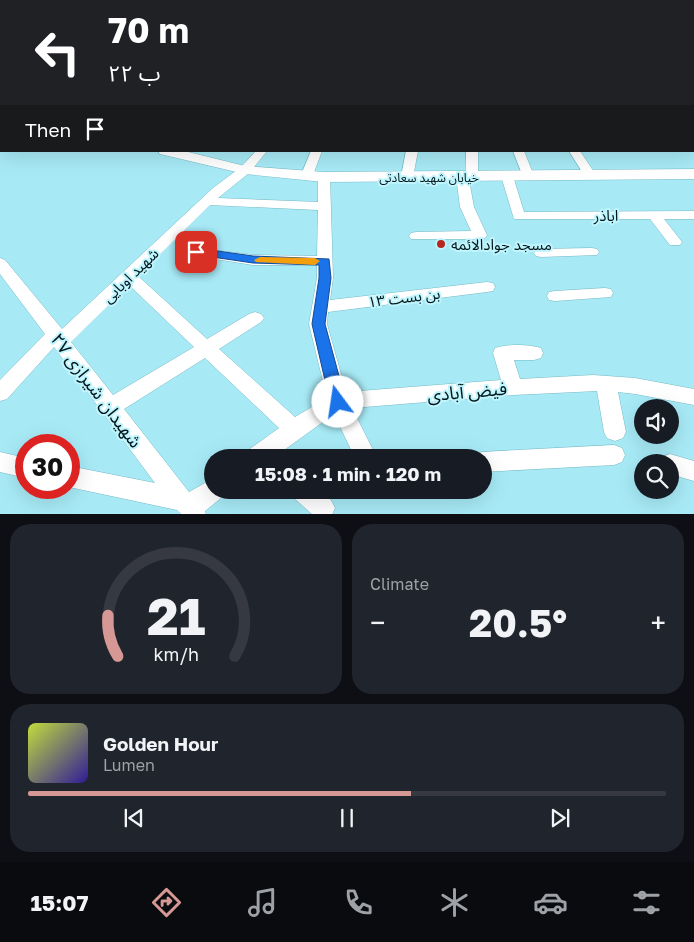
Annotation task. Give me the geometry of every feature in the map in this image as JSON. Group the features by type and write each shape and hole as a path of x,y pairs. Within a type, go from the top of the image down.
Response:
{"street":[{"name":"خیابان شهید سعادتی","path":"170,152 245,170 324,177 694,174"},
{"name":"شهید اوبایی","path":"0,393 58,338 129,277 207,201 245,170 261,152"},
{"path":"307,176 317,152"},
{"path":"407,177 412,152"},
{"path":"416,236 480,235 467,207 467,176 472,152"},
{"path":"518,152 528,176"},
{"path":"575,152 590,175"},
{"name":"اباذر","path":"507,176 519,216 694,215"},
{"path":"324,177 325,278 318,324 338,402 362,449"},
{"path":"207,201 324,206"},
{"path":"654,215 675,242"},
{"path":"196,252 253,260 325,261"},
{"path":"541,253 592,252"},
{"name":"شهیدان شیرازی ۲۷","path":"0,263 109,408 189,507"},
{"path":"129,277 294,429"},
{"name":"بن بست ۱۳","path":"321,307 487,287"},
{"path":"556,296 605,293"},
{"path":"109,408 256,318"},
{"path":"514,387 502,353 534,353"},
{"name":"فیض آبادی","path":"270,449 294,429 338,402 593,382 635,386 694,397"},
{"path":"606,384 615,432"},
{"path":"492,461 614,455"},
{"path":"0,462 15,465"},
{"path":"679,467 694,471"},
{"path":"80,480 189,507 204,496"},
{"path":"312,499 323,508"}],"slow traffic":[{"path":"260,260 315,261"}],"place":[{"name":"مسجد جوادالائمه","path":"441,244"}],"route":[{"path":"196,252 253,260 325,261 325,278 318,324 338,402"}]}
